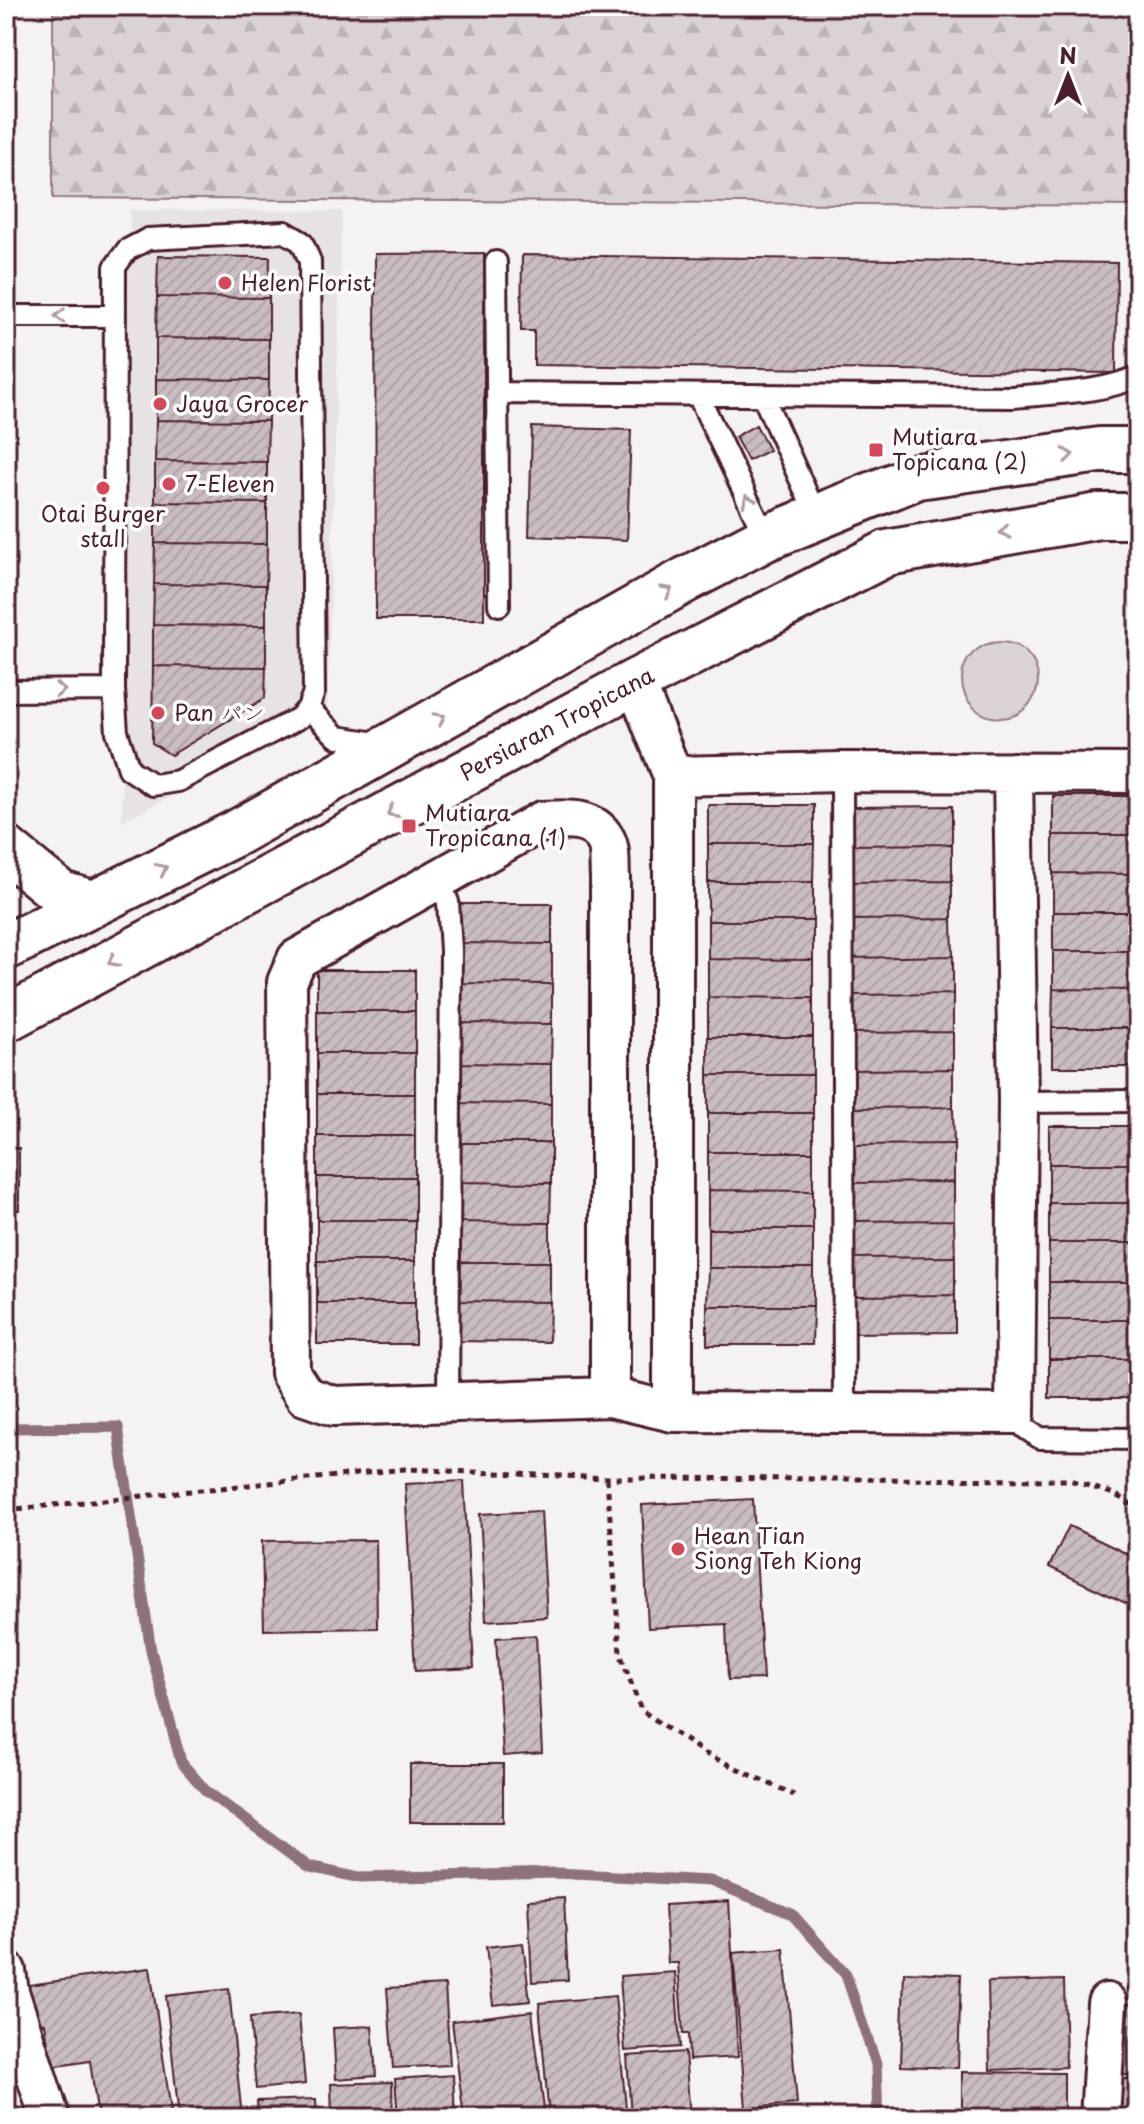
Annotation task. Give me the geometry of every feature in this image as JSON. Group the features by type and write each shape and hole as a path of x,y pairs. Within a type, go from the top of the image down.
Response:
{"main road":[{"path":"6,947 236,833 687,579 766,538 918,476 1100,450 1138,450"},
{"name":"Persiaran Tropicana","path":"6,1019 635,682 887,553 1099,516 1138,516"},
{"path":"6,849 61,894 92,903"}],"street":[{"path":"635,682 673,776 673,1412"},
{"path":"673,776 842,772 1138,773"},
{"path":"610,1397 610,877 607,840 592,826 573,819 542,821 297,959 287,982 290,1373 305,1396 334,1406 610,1397 673,1412 1015,1414 1018,1102 1013,772"},
{"path":"6,1971 9,1992 50,2118"},
{"path":"1100,2118 1107,2003"}],"lane":[{"path":"285,232 302,242 310,261 314,692 308,708 299,718 178,781 153,785 129,769 117,732 114,690 114,316 115,267 127,250 148,239 285,232"},
{"path":"496,262 499,605"},
{"path":"6,316 114,316"},
{"path":"499,393 1013,397 1128,381 1138,376"},
{"path":"698,395 766,538"},
{"path":"763,396 817,517"},
{"path":"6,691 114,690"},
{"path":"308,708 337,737 393,745"},
{"path":"842,772 844,1414"},
{"path":"438,879 448,902 451,950 448,1402"},
{"path":"1018,1102 1138,1101"},
{"path":"1015,1414 1025,1428 1040,1438 1138,1439"}],"path":[{"path":"6,1510 405,1469 607,1478 1070,1480 1114,1494 1138,1508"},
{"path":"607,1478 620,1653 641,1710 706,1754 794,1795"}],"shaded area":[{"path":"130,210 342,211 327,719 122,821"}],"green space":[{"path":"53,6 1138,6 1138,206 53,198"},
{"path":"1000,642 1015,645 1027,653 1035,665 1038,680 1035,695 1027,707 1015,715 1000,718 985,715 973,707 965,695 962,680 965,665 973,653 985,645"}],"building":[{"path":"484,253 484,619 376,619 375,254"},
{"path":"522,255 1117,263 1116,373 534,365 534,331 521,331"},
{"path":"158,256 270,257 269,298 157,297"},
{"path":"157,297 269,298 269,339 156,338"},
{"path":"156,338 269,339 269,380 156,379"},
{"path":"156,379 269,380 268,421 156,420"},
{"path":"156,420 268,421 267,462 155,461"},
{"path":"756,425 769,450 748,461 735,437"},
{"path":"532,427 631,430 627,540 529,536"},
{"path":"155,461 267,462 267,503 155,502"},
{"path":"155,502 267,503 267,544 155,543"},
{"path":"155,543 267,544 266,585 154,584"},
{"path":"154,584 266,585 266,626 153,625"},
{"path":"153,625 266,626 266,667 153,666"},
{"path":"153,666 266,667 265,698 171,755 152,743"},
{"path":"1053,796 1138,796 1138,835 1053,835"},
{"path":"708,805 814,805 814,844 708,844"},
{"path":"952,806 952,844 848,845 848,807"},
{"path":"1053,835 1138,835 1138,874 1053,873"},
{"path":"708,844 814,844 813,882 708,882"},
{"path":"952,844 952,881 848,882 848,845"},
{"path":"1053,873 1138,874 1138,912 1053,912"},
{"path":"952,881 952,919 849,920 848,882"},
{"path":"708,882 813,882 813,921 708,921"},
{"path":"457,904 552,904 552,944 457,943"},
{"path":"1053,912 1138,912 1138,951 1053,951"},
{"path":"952,919 953,956 849,958 849,920"},
{"path":"708,921 813,921 813,960 708,959"},
{"path":"457,943 552,944 552,984 456,983"},
{"path":"1053,951 1138,951 1138,990 1053,989"},
{"path":"953,956 953,994 849,995 849,958"},
{"path":"708,959 813,960 813,998 708,997"},
{"path":"317,970 415,970 415,1011 317,1011"},
{"path":"456,983 552,984 552,1024 456,1023"},
{"path":"1053,989 1138,990 1138,1028 1052,1028"},
{"path":"953,994 953,1032 849,1033 849,995"},
{"path":"708,997 813,998 813,1037 708,1037"},
{"path":"317,1011 415,1011 415,1053 317,1053"},
{"path":"456,1023 552,1024 551,1064 456,1063"},
{"path":"1052,1028 1138,1028 1138,1067 1052,1067"},
{"path":"953,1032 953,1069 849,1070 849,1033"},
{"path":"708,1037 813,1037 813,1075 708,1075"},
{"path":"317,1053 415,1053 415,1094 317,1094"},
{"path":"456,1063 551,1064 551,1104 456,1103"},
{"path":"953,1069 953,1107 850,1108 849,1070"},
{"path":"708,1075 813,1075 813,1113 708,1113"},
{"path":"317,1094 415,1094 415,1136 317,1136"},
{"path":"456,1103 551,1104 551,1143 455,1143"},
{"path":"953,1107 954,1144 850,1145 850,1108"},
{"path":"708,1113 813,1113 813,1152 708,1152"},
{"path":"1049,1126 1138,1126 1138,1164 1049,1164"},
{"path":"317,1136 415,1136 415,1177 317,1177"},
{"path":"455,1143 551,1143 551,1183 455,1182"},
{"path":"954,1144 954,1182 851,1183 850,1145"},
{"path":"6,1148 19,1148 19,1210 6,1210"},
{"path":"708,1152 813,1152 813,1191 708,1190"},
{"path":"1049,1164 1138,1164 1138,1203 1049,1203"},
{"path":"317,1177 415,1177 415,1220 317,1220"},
{"path":"455,1182 551,1183 550,1223 454,1222"},
{"path":"954,1182 954,1220 851,1221 851,1183"},
{"path":"708,1190 813,1191 813,1229 708,1229"},
{"path":"1049,1203 1138,1203 1138,1243 1049,1243"},
{"path":"317,1220 415,1220 415,1261 317,1261"},
{"path":"954,1220 955,1257 851,1258 851,1221"},
{"path":"454,1222 550,1223 550,1262 454,1262"},
{"path":"708,1229 813,1229 813,1268 708,1268"},
{"path":"1049,1243 1138,1243 1138,1282 1049,1282"},
{"path":"955,1257 955,1295 851,1296 851,1258"},
{"path":"317,1261 415,1261 415,1303 317,1303"},
{"path":"454,1262 550,1262 550,1302 454,1301"},
{"path":"708,1268 813,1268 813,1306 707,1306"},
{"path":"1049,1282 1138,1282 1138,1320 1049,1320"},
{"path":"955,1295 955,1332 851,1333 851,1296"},
{"path":"454,1301 550,1302 549,1342 454,1341"},
{"path":"317,1303 415,1303 415,1344 317,1344"},
{"path":"707,1306 813,1306 812,1345 707,1345"},
{"path":"1049,1320 1138,1320 1138,1359 1049,1359"},
{"path":"1049,1359 1138,1359 1138,1398 1049,1398"},
{"path":"464,1481 474,1668 415,1671 405,1484"},
{"path":"753,1499 763,1679 728,1680 726,1624 648,1628 642,1505"},
{"path":"541,1511 547,1617 486,1621 480,1514"},
{"path":"1069,1526 1138,1559 1138,1609 1049,1567"},
{"path":"376,1540 377,1628 264,1630 262,1541"},
{"path":"536,1635 542,1753 503,1756 496,1638"},
{"path":"410,1764 503,1764 503,1822 410,1822"},
{"path":"564,1898 568,1980 532,1982 528,1900"},
{"path":"729,1901 738,2057 689,2060 688,2034 683,2034 678,1963 668,1963 665,1905"},
{"path":"523,1943 530,2001 493,2005 486,1947"},
{"path":"784,1949 797,2104 746,2108 733,1953"},
{"path":"150,1968 172,2118 98,2118 90,2061 51,2067 45,2023 27,2026 21,1986"},
{"path":"675,1972 680,2047 625,2051 620,1976"},
{"path":"904,1972 961,1974 958,2068 901,2066"},
{"path":"1064,1980 1066,2067 990,2070 988,1982"},
{"path":"445,1985 450,2065 393,2068 387,1988"},
{"path":"229,1989 242,2118 179,2118 166,1996"},
{"path":"615,1996 627,2118 549,2118 539,2003"},
{"path":"1094,2004 1138,2004 1138,2075 1093,2075"},
{"path":"532,2011 545,2118 464,2118 452,2021"},
{"path":"299,2014 305,2084 256,2089 250,2018"},
{"path":"372,2026 376,2076 336,2079 333,2028"},
{"path":"685,2052 690,2118 631,2118 627,2056"},
{"path":"962,2072 1064,2073 1064,2118 962,2118"},
{"path":"453,2075 455,2118 398,2118 395,2079"},
{"path":"1093,2079 1138,2079 1138,2118 1093,2118"},
{"path":"392,2082 393,2118 332,2118 331,2084"},
{"path":"316,2099 317,2118 258,2118 257,2101"}],"waterway":[{"path":"6,1428 118,1427 151,1651 181,1762 206,1791 310,1867 360,1878 557,1873 710,1881 792,1914 846,1975 876,2064 878,2118"}],"place":[{"name":"Helen Florist","path":"225,283"},
{"name":"Jaya Grocer","path":"160,404"},
{"name":"Mutiara Topicana (2)","path":"876,450"},
{"name":"7-Eleven","path":"169,484"},
{"name":"Otai Burger stall","path":"103,488"},
{"name":"Pan パン","path":"158,713"},
{"name":"Mutiara Tropicana (1)","path":"409,826"},
{"name":"Hean Tian Siong Teh Kiong","path":"678,1549"}]}
